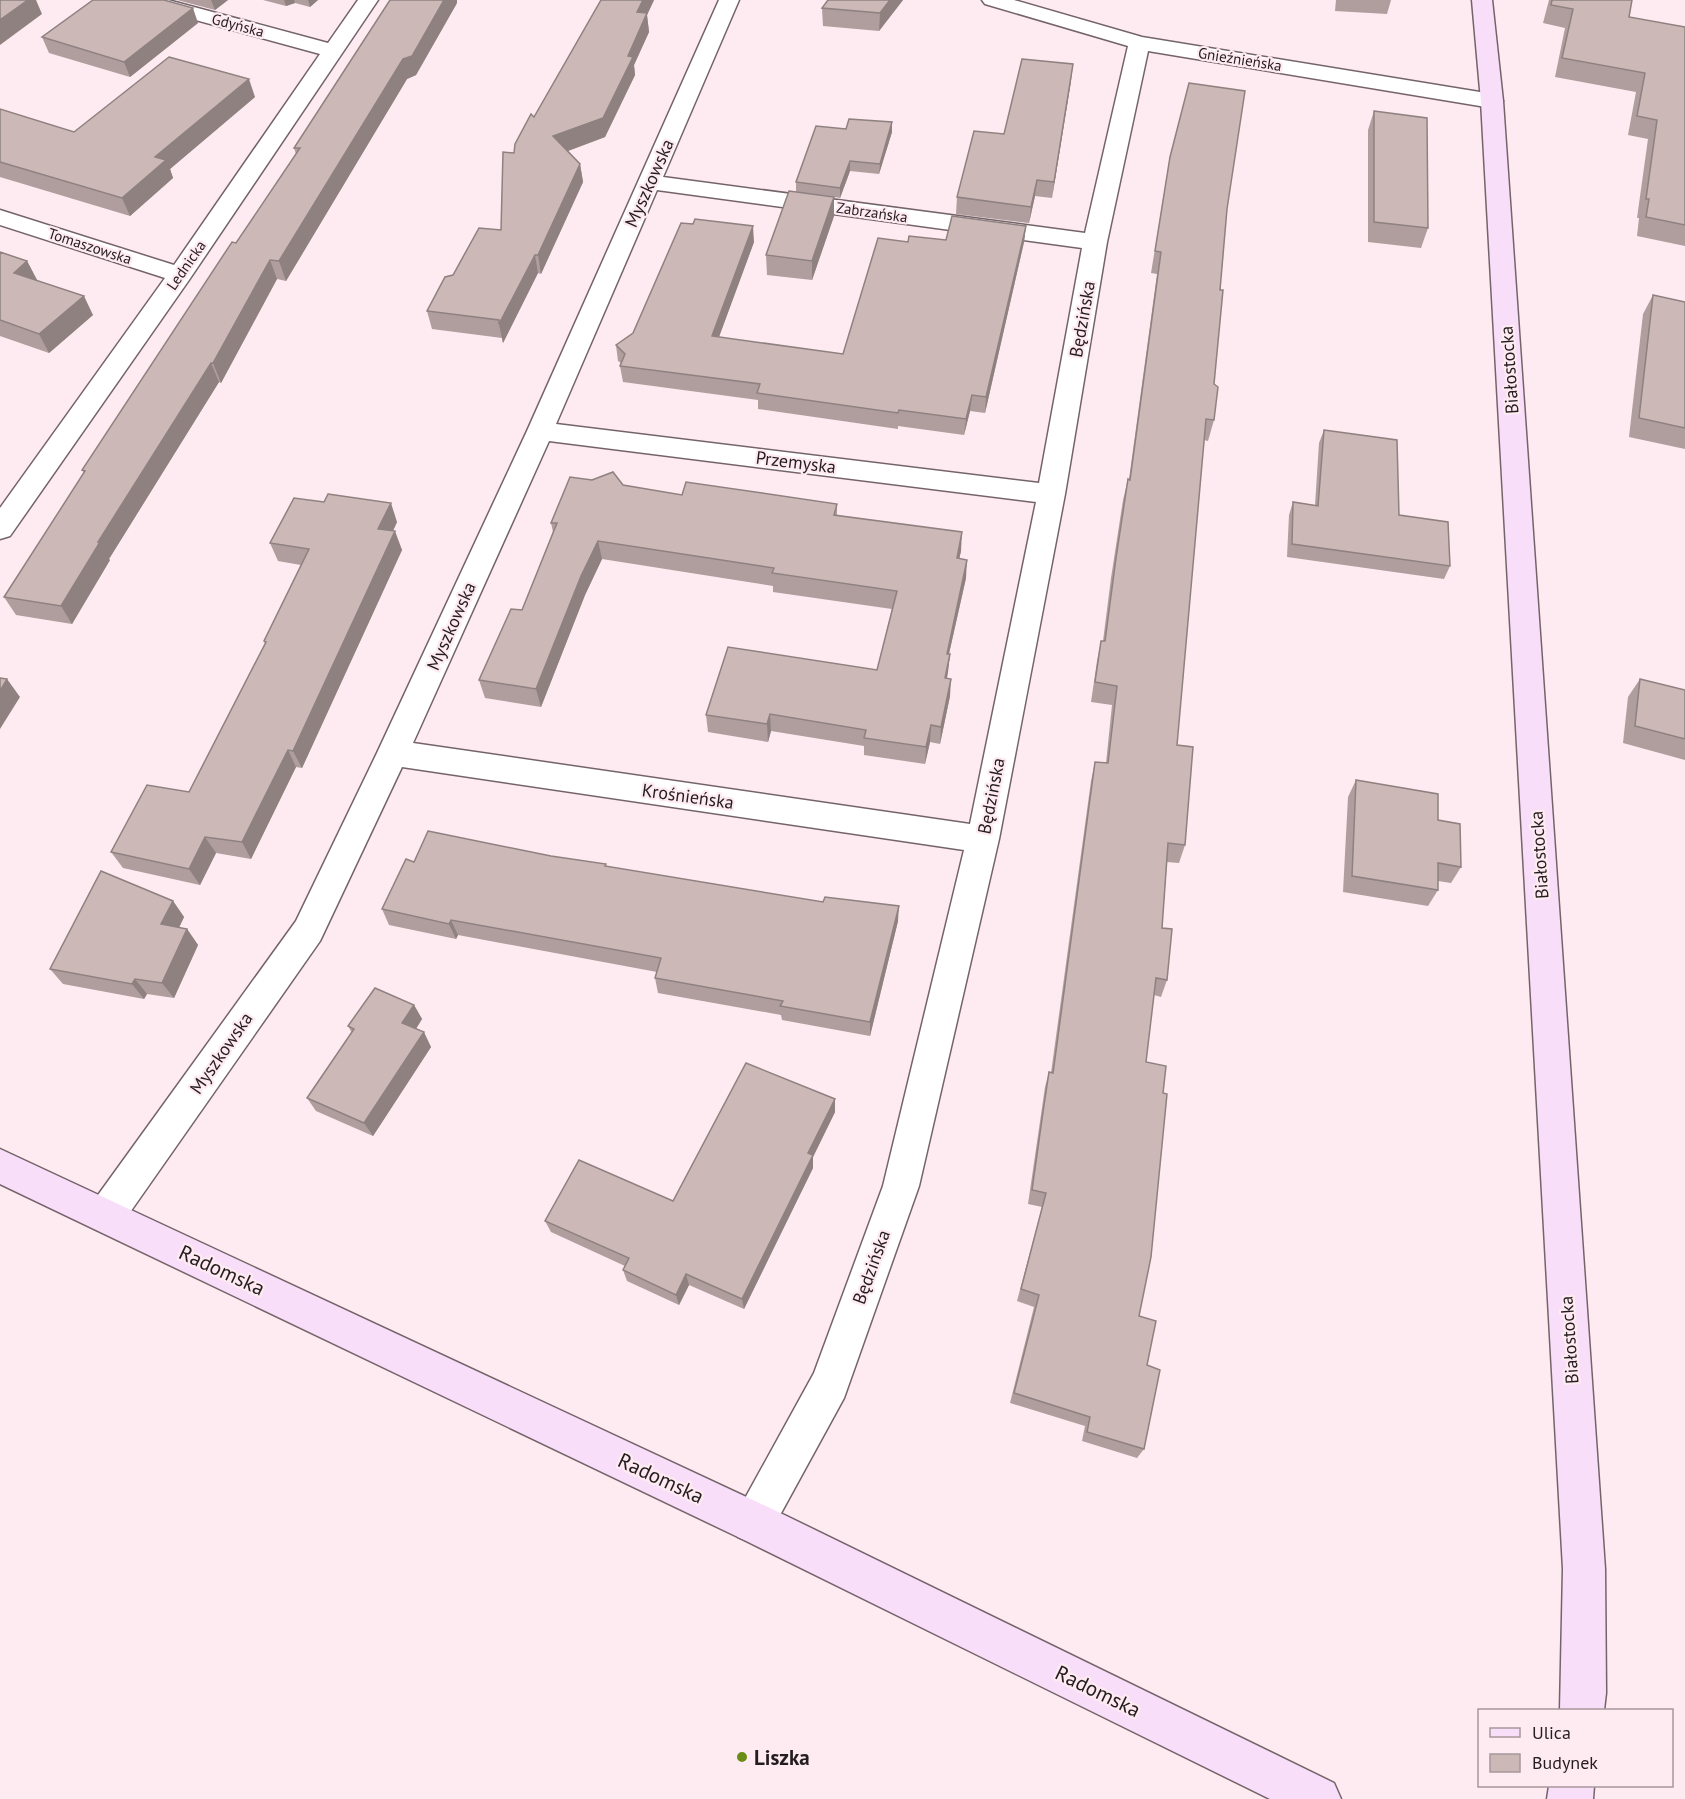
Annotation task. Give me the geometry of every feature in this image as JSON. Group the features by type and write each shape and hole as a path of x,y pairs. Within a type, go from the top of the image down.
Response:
{"street":[{"name":"Gdyńska","path":"144,0 333,51"},
{"name":"Lednicka","path":"0,529 180,275 368,0"},
{"name":"Myszkowska","path":"106,1215 308,931 393,753 540,431 729,0"},
{"name":"Gnieźnieńska","path":"992,0 1139,43 1492,101"},
{"name":"Białostocka","path":"1482,0 1492,101 1584,1569 1582,1709"},
{"name":"Będzińska","path":"753,1522 830,1384 901,1186 983,839 1051,494 1095,242 1139,43"},
{"name":"Zabrzańska","path":"649,182 1095,242"},
{"name":"Tomaszowska","path":"0,217 180,275"},
{"name":"Przemyska","path":"540,431 1051,494"},
{"name":"Krośnieńska","path":"393,753 983,839"},
{"name":"Radomska","path":"0,1166 753,1522 1318,1799"}],"building":[{"path":"0,0 28,0 0,20"},
{"path":"93,0 164,0 193,8 124,62 42,37"},
{"path":"390,0 444,0 412,56 403,59 279,261 270,260 213,363 98,542 100,542 61,606 4,597 85,471 82,470 232,242 236,243 300,148 294,148"},
{"path":"601,0 643,0 637,12 647,13 628,56 633,57 603,118 553,136 580,164 538,255 535,255 499,324 499,320 427,311 445,277 453,275 479,228 501,230 503,152 514,153 515,144 531,114 534,117"},
{"path":"828,0 890,0 880,13 822,8"},
{"path":"1552,0 1632,0 1629,17 1685,27 1685,225 1646,217 1649,199 1646,199 1657,120 1637,116 1645,73 1562,58 1573,9 1551,5"},
{"path":"169,57 249,79 155,157 166,160 122,198 0,162 0,109 74,132"},
{"path":"1022,59 1073,64 1054,182 1037,180 1031,207 957,197 974,131 1004,134"},
{"path":"1189,83 1245,91 1227,209 1220,290 1223,290 1214,384 1218,387 1214,420 1206,419 1177,745 1193,747 1185,845 1168,843 1162,928 1172,929 1167,980 1156,978 1146,1062 1166,1066 1163,1093 1167,1094 1151,1257 1139,1316 1156,1321 1147,1365 1160,1370 1144,1449 1087,1432 1090,1417 1014,1393 1039,1295 1021,1289 1046,1193 1032,1190 1043,1112 1049,1072 1053,1073 1095,762 1108,763 1117,686 1095,682 1101,641 1105,641 1128,479 1130,480 1161,252 1155,251 1170,157"},
{"path":"1374,111 1427,118 1428,228 1374,222"},
{"path":"849,119 892,122 880,164 850,161 840,188 796,182 816,126 846,129"},
{"path":"789,191 834,197 812,261 766,255"},
{"path":"952,216 1026,226 986,397 972,395 966,419 899,410 898,413 757,393 760,384 620,366 625,354 616,345 633,333 681,223 693,224 695,219 753,226 712,336 843,354 878,238 908,242 909,236 946,240"},
{"path":"0,252 27,261 14,273 84,296 39,334 0,320"},
{"path":"1653,295 1685,302 1685,428 1639,418"},
{"path":"1324,430 1397,440 1399,515 1448,522 1450,566 1292,544 1293,502 1318,506"},
{"path":"613,472 623,485 682,495 686,482 837,504 834,515 962,532 957,558 967,560 947,654 950,654 945,678 951,679 941,727 931,725 926,747 864,738 866,730 770,714 767,724 706,715 728,647 877,670 897,591 772,573 774,568 598,541 581,576 536,689 479,680 511,609 522,610 557,523 551,523 570,477 592,480"},
{"path":"328,494 391,503 378,529 395,531 293,751 288,750 242,842 205,837 189,869 111,852 147,785 189,792 266,642 264,641 309,549 270,543 294,498 324,502"},
{"path":"0,678 7,679 0,691"},
{"path":"1640,679 1685,690 1685,739 1635,726"},
{"path":"1356,780 1438,794 1438,820 1460,824 1461,867 1438,863 1438,890 1352,876"},
{"path":"428,831 551,856 606,864 605,866 823,902 825,897 899,906 870,1022 780,1006 783,1001 655,978 661,958 451,920 449,924 382,909 406,859 414,862"},
{"path":"101,871 173,901 161,924 187,929 162,983 135,979 132,984 50,969"},
{"path":"375,988 414,1005 402,1023 424,1032 364,1123 307,1098 354,1029 348,1026"},
{"path":"746,1063 835,1099 808,1153 813,1155 742,1299 686,1274 676,1295 623,1270 629,1258 545,1221 579,1160 673,1201"}],"place":[{"name":"Liszka","path":"742,1757"}]}
